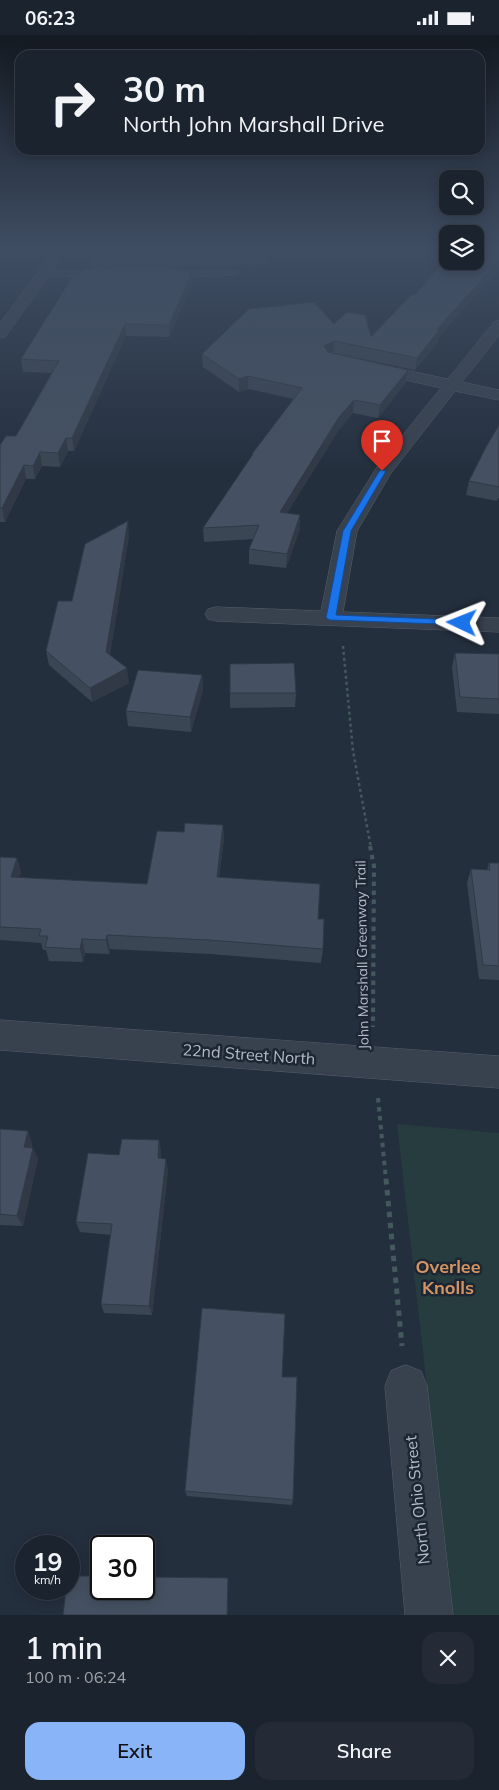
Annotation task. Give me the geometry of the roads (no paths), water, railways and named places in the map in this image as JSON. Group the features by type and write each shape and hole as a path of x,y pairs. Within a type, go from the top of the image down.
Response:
{"street":[{"path":"330,618 347,531 382,471 499,325"},
{"path":"352,364 499,395"},
{"path":"216,615 499,625"},
{"name":"22nd Street North","path":"0,1035 499,1072"},
{"name":"North Ohio Street","path":"406,1386 429,1615"}],"district":[{"name":"Overlee Knolls","path":"448,1276"}]}
